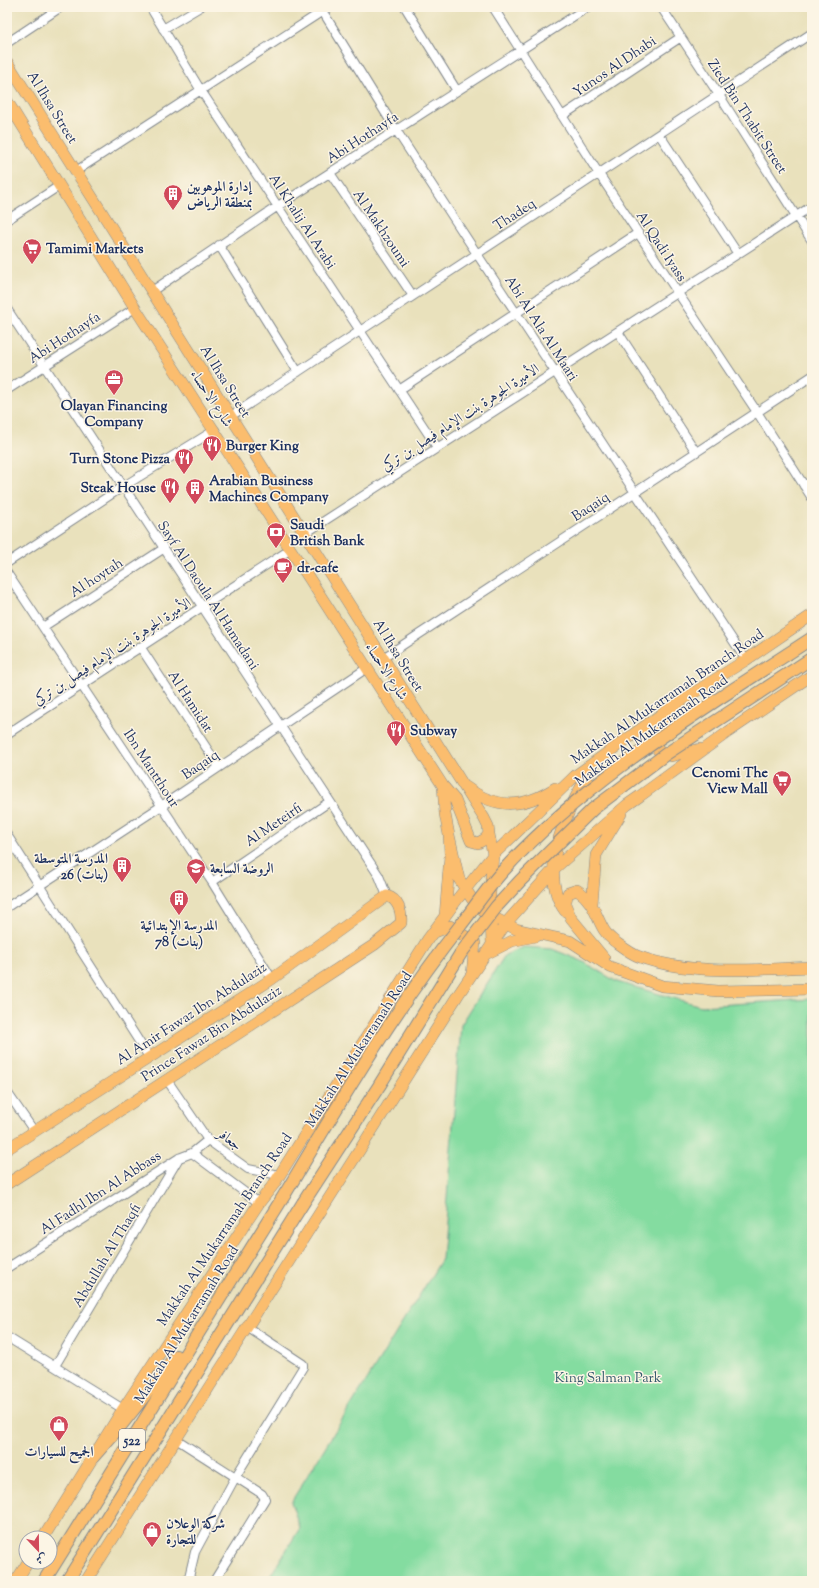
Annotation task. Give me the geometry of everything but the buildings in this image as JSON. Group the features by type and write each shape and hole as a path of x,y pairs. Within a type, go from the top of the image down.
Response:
{"highway":[{"name":"Makkah Al Mukarramah Road","path":"44,1581 285,1194 364,1062 408,996 501,874 541,834 598,783 675,728 812,638"},
{"name":"Makkah Al Mukarramah Road","path":"67,1581 303,1203 379,1086 461,953 497,906 520,880 593,809 666,754 812,658"},
{"path":"93,1457 132,1412 219,1300"},
{"path":"74,1581 149,1451"}],"main road":[{"name":"Al Ihsa Street","path":"7,62 484,818 488,826 489,834"},
{"name":"شارع الاحساء","path":"7,101 135,308 443,786 455,800 471,841 478,843 485,839 489,834"},
{"name":"Makkah Al Mukarramah Branch Road","path":"48,1530 123,1409 279,1175 432,933 494,855 574,776 676,704 746,660 812,615"},
{"path":"86,1581 505,924 555,868 627,805 812,675"},
{"path":"676,704 653,734 658,750 671,756 708,747"},
{"path":"598,760 579,789 565,820 558,840 554,882 560,903 571,918 604,959 620,970"},
{"path":"463,785 476,794 497,803 523,804 544,795 574,776"},
{"path":"443,786 445,814 459,879 472,899 485,912 505,924 516,929 570,941 610,967 662,986 710,990 812,989"},
{"path":"592,904 596,855 627,805"},
{"path":"489,834 494,855 490,893 491,916 489,949"},
{"path":"444,917 450,855 449,835"},
{"path":"571,918 565,904 568,893 577,890 585,895 592,904 603,928 612,940 639,957 678,967 736,969 812,967"},
{"name":"Al Amir Fawaz Ibn Abdulaziz","path":"7,1149 272,978 387,896"},
{"name":"Prince Fawaz Bin Abdulaziz","path":"7,1184 374,945 401,923 402,915 396,902 392,897 387,896"},
{"path":"432,933 450,926 475,943 472,974"},
{"path":"489,949 512,941 540,935"},
{"path":"16,1581 23,1570"}],"street":[{"path":"7,43 61,7"},
{"name":"Al Khalij Al Arabi","path":"150,7 200,89 437,447"},
{"path":"163,29 200,7"},
{"path":"405,7 457,91"},
{"name":"Al Qadi Iyass","path":"493,7 599,174 757,412 812,498"},
{"name":"Abi Hothayfa","path":"152,291 278,206 588,7"},
{"name":"Zied Bin Thabit Street","path":"661,7 812,241"},
{"path":"76,171 324,8"},
{"name":"Abi Al Ala Al Maari","path":"324,8 396,130 746,660"},
{"name":"Thadeq","path":"231,416 812,33"},
{"name":"Yunos Al Dhabi","path":"562,116 681,37"},
{"path":"659,134 738,254"},
{"name":"Al Makhzoumi","path":"330,173 413,296"},
{"path":"7,220 59,186"},
{"name":"الأميرة الجوهرة بنت الإمام فيصل بن تركي","path":"304,534 812,206"},
{"path":"399,390 638,233"},
{"path":"219,245 298,372"},
{"name":"Abi Hothayfa","path":"7,390 135,308"},
{"name":"Sayf Al Daoula Al Hamadani","path":"7,309 43,366 124,486 279,726 379,876 387,896"},
{"path":"618,332 696,452"},
{"name":"Baqaiq","path":"383,658 812,376"},
{"path":"7,563 124,486 215,430"},
{"path":"804,486 812,481"},
{"name":"Al hoytah","path":"43,627 163,548"},
{"name":"الأميرة الجوهرة بنت الإمام فيصل بن تركي","path":"7,734 291,549"},
{"name":"Ibn Mantthour","path":"7,573 212,882 272,978"},
{"name":"Al Hamidat","path":"141,648 219,768"},
{"name":"Baqaiq","path":"7,907 219,768 279,726 367,668"},
{"name":"Al Meteirfi","path":"212,882 329,802"},
{"path":"7,835 149,1057"},
{"name":"جعافر","path":"166,1080 208,1140 248,1169 279,1175"},
{"path":"7,1092 34,1131"},
{"name":"Al Fadhl Ibn Al Abbass","path":"7,1268 179,1158 192,1153 208,1140"},
{"path":"192,1153 259,1203"},
{"name":"Abdullah Al Thaqfi","path":"55,1366 179,1158"},
{"path":"193,1581 189,1577 195,1552 236,1476 304,1364 247,1327"},
{"path":"7,1337 123,1409"},
{"path":"176,1439 236,1476 262,1494 265,1499 214,1581"}],"green space":[{"name":"King Salman Park","path":"524,947 552,949 582,961 617,982 701,1006 812,999 812,1581 267,1581 300,1528 291,1502 442,1259 461,1025 505,955"}],"place":[{"name":"إدارة الموهوبين بمنطقة الرياض","path":"173,211"},
{"name":"Tamimi Markets","path":"32,265"},
{"name":"Olayan Financing Company","path":"114,396"},
{"name":"Burger King","path":"212,462"},
{"name":"Turn Stone Pizza","path":"184,475"},
{"name":"Steak House","path":"170,504"},
{"name":"Arabian Business Machines Company","path":"195,505"},
{"name":"Saudi British Bank","path":"276,549"},
{"name":"dr-cafe","path":"283,584"},
{"name":"Subway","path":"396,747"},
{"name":"Cenomi The View Mall","path":"782,797"},
{"name":"المدرسة المتوسطة 26 (بنات)","path":"122,883"},
{"name":"الروضة السابعة","path":"196,885"},
{"name":"المدرسة الإبتدائية 78 (بنات)","path":"179,916"},
{"name":"الجميح للسيارات","path":"59,1442"},
{"name":"شركة الوعلان للتجارة","path":"152,1548"}]}
